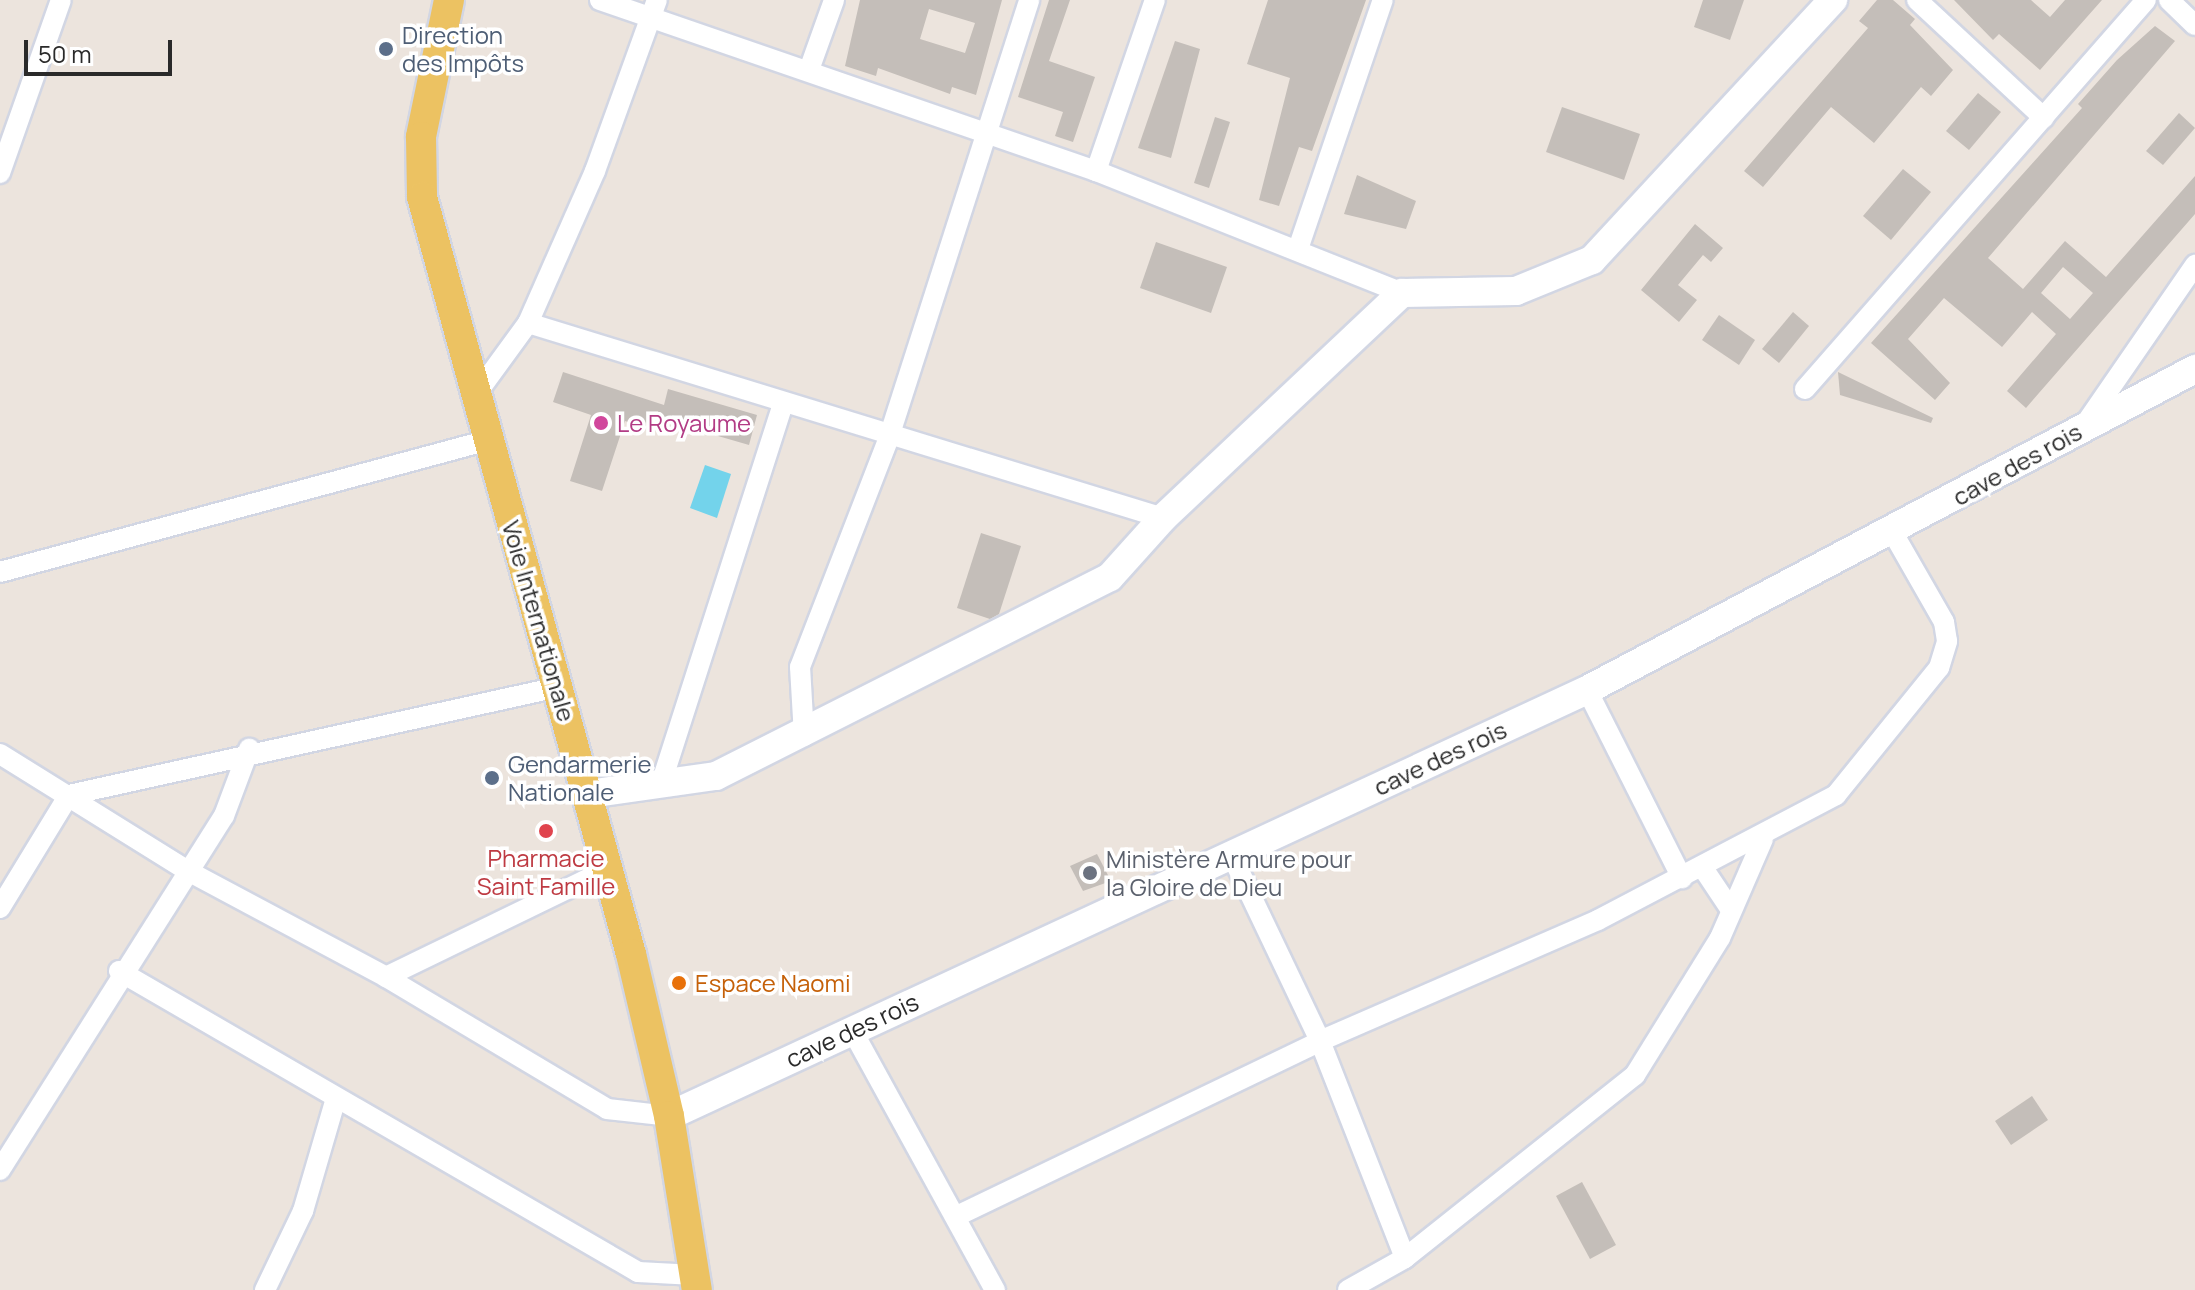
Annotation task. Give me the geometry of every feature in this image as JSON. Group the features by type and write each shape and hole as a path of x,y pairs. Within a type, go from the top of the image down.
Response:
{"main road":[{"name":"Voie Internationale","path":"449,0 421,137 422,197 485,441 610,868 669,1116 696,1282"}],"street":[{"path":"0,173 61,0"},
{"path":"600,0 654,8 809,70 1096,171 1402,293 1516,291 1592,260 1833,0"},
{"path":"809,70 834,0"},
{"path":"804,736 800,667 889,437 984,130 1029,0"},
{"path":"1096,171 1155,0"},
{"path":"1298,249 1383,0"},
{"path":"1917,0 2044,118"},
{"path":"1805,389 2146,0"},
{"path":"2169,0 2195,25"},
{"path":"474,397 528,323 654,8"},
{"path":"2084,427 2195,265"},
{"path":"589,794 660,787 716,776 804,736 1110,577 1163,518 1402,293"},
{"path":"528,323 889,437 1163,518"},
{"name":"cave des rois","path":"669,1116 1587,690 1893,533 2195,369"},
{"path":"660,787 783,403"},
{"path":"0,572 485,441"},
{"path":"957,1216 1320,1041 1763,839 1854,779 1939,668 1944,622 1893,533"},
{"path":"0,908 69,795 249,749 558,687"},
{"path":"1587,690 1682,878"},
{"path":"0,1170 119,971 224,816 249,749"},
{"path":"0,754 186,870 386,977 607,1109 669,1116"},
{"path":"1348,1290 1405,1258 1635,1075 1731,910 1763,839"},
{"path":"1231,854 1320,1041 1405,1258"},
{"path":"386,977 610,868"},
{"path":"1703,868 1731,910"},
{"path":"119,971 638,1272 696,1282"},
{"path":"852,1030 995,1290"},
{"path":"265,1290 303,1211 336,1098"}],"water":[{"path":"705,465 731,474 717,518 690,508"}],"building":[{"path":"860,0 1002,0 976,95 952,87 950,94 878,68 876,76 845,66","holes":["929,9 975,23 965,53 920,39"]},
{"path":"1049,0 1070,0 1049,61 1095,77 1073,142 1055,136 1063,112 1018,97"},
{"path":"1268,0 1366,0 1312,151 1299,147 1279,206 1259,200 1290,78 1247,64"},
{"path":"1703,0 1744,0 1730,40 1694,27"},
{"path":"1877,0 1893,0 1915,19 1910,25 1953,70 1931,96 1921,87 1874,143 1831,107 1763,187 1744,171 1868,28 1859,21"},
{"path":"1954,0 2031,0 2050,17 2065,0 2102,0 2040,70 1999,34 1993,40"},
{"path":"2155,26 2175,41 1988,258 2023,289 2065,241 2106,277 2195,176 2195,214 2026,408 2007,391 2056,334 2032,312 2002,347 1944,298 1908,339 1950,383 1935,400 1871,343 2082,108 2078,104 2117,60","holes":["2063,267 2093,293 2070,319 2041,293"]},
{"path":"1175,41 1200,49 1171,158 1138,148"},
{"path":"1978,93 2001,112 1969,150 1946,131"},
{"path":"1562,107 1640,134 1624,180 1546,152"},
{"path":"2179,113 2195,128 2163,165 2146,151"},
{"path":"1215,117 1230,122 1209,188 1194,183"},
{"path":"1903,169 1931,192 1891,240 1863,216"},
{"path":"1357,175 1416,201 1406,229 1344,214"},
{"path":"1695,224 1723,248 1711,262 1703,255 1678,285 1697,300 1679,322 1641,290"},
{"path":"1156,242 1227,267 1211,313 1140,288"},
{"path":"1793,312 1809,326 1779,363 1762,349"},
{"path":"1719,315 1755,340 1739,365 1702,340"},
{"path":"563,372 664,405 668,389 757,415 749,445 649,416 645,428 625,421 602,491 570,481 591,415 553,402"},
{"path":"1838,372 1933,418 1931,423 1840,395"},
{"path":"981,533 1021,546 999,614 990,619 957,608"},
{"name":"Ministère Armure pour la Gloire de Dieu","path":"1097,854 1111,881 1083,891 1070,866"},
{"path":"2032,1096 2048,1120 2011,1145 1995,1121"},
{"path":"1582,1182 1616,1245 1590,1259 1556,1196"}],"place":[{"name":"Direction des Impôts","path":"386,49"},
{"name":"Le Royaume","path":"601,423"},
{"name":"Gendarmerie Nationale","path":"492,778"},
{"name":"Pharmacie Saint Famille","path":"546,831"},
{"name":"Ministère Armure pour la Gloire de Dieu","path":"1090,873"},
{"name":"Espace Naomi","path":"679,983"}]}
